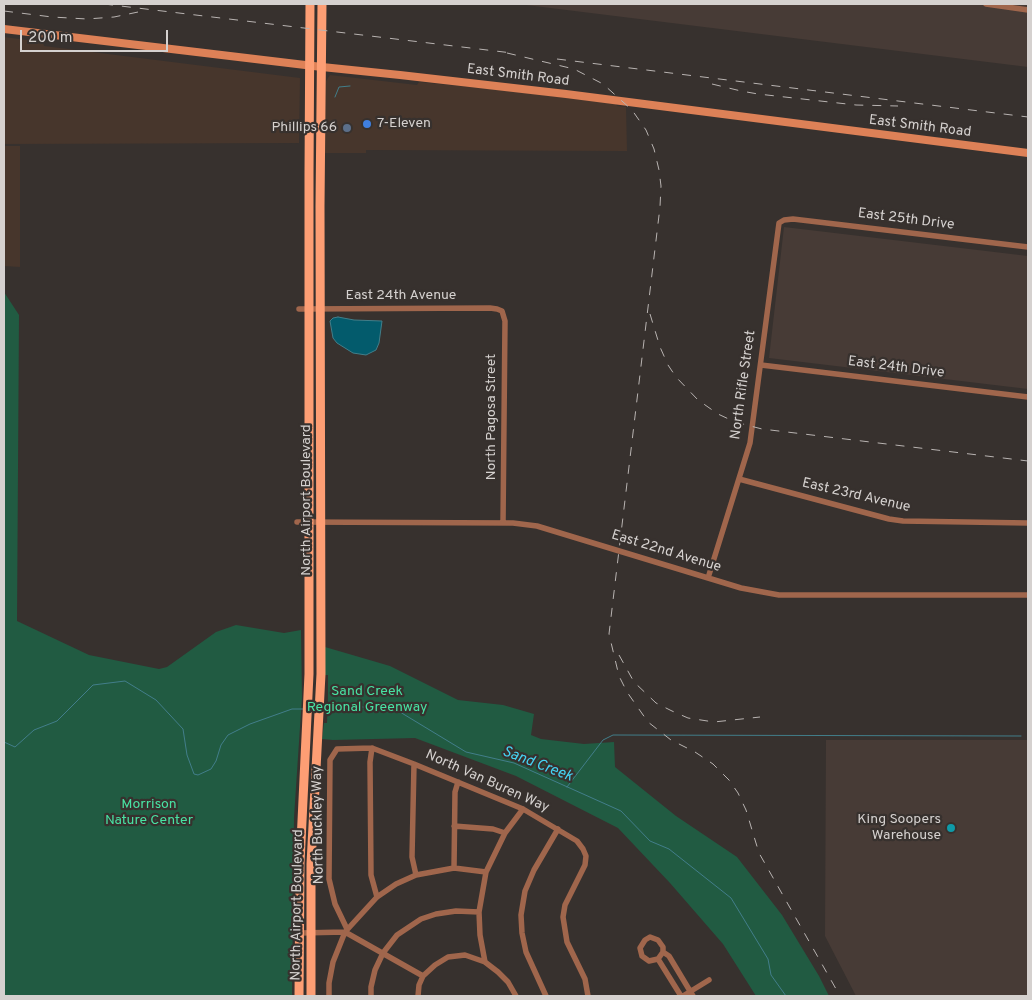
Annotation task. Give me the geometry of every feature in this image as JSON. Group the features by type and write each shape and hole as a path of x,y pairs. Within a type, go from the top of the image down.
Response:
{"main road":[{"name":"North Airport Boulevard","path":"299,996 300,863 309,674 304,309 310,4"},
{"name":"North Airport Boulevard","path":"311,996 312,864 321,674 320,309 322,4"}],"street":[{"path":"986,4 1028,10"},
{"name":"East Smith Road","path":"4,30 322,68 576,95 1028,153"},
{"name":"East 25th Drive","path":"781,221 793,219 1028,247"},
{"name":"North Rifle Street","path":"708,578 753,427 778,225 781,221"},
{"name":"East 24th Avenue","path":"304,309 490,308 502,311"},
{"name":"North Pagosa Street","path":"502,311 505,321 503,523"},
{"name":"East 24th Drive","path":"761,365 1028,397"},
{"name":"East 23rd Avenue","path":"739,479 904,522 1028,523"},
{"name":"East 22nd Avenue","path":"297,522 503,523 544,527 708,578 753,591 779,595 1028,595"},
{"path":"372,748 370,762 371,875 377,897"},
{"name":"North Van Buren Way","path":"337,749 372,748 414,764 523,809 577,841 583,848 586,856 585,865 565,904 563,917 568,942 585,979 588,996"},
{"name":"North Buckley Way","path":"337,749 330,760 329,879 335,904 346,931"},
{"path":"414,764 412,857 416,875"},
{"path":"454,868 455,792 458,782"},
{"path":"485,962 480,935 479,912 486,872 505,833 523,809"},
{"path":"454,826 493,829 505,833"},
{"path":"546,996 526,952 521,915 525,891 534,870 558,829"},
{"path":"329,996 329,983 333,962 346,931 377,897 396,884 416,875 454,868 486,872"},
{"path":"370,996 370,987 375,970 397,935 421,919 436,914 456,911 479,912"},
{"path":"300,933 346,931 423,976"},
{"path":"663,952 658,959 650,961 642,956 640,948 650,938 654,938 661,943 663,952 669,956 692,994"},
{"path":"418,996 419,985 423,976 435,965 448,958 465,955 485,962 498,972 516,996"},
{"path":"658,959 682,996 692,994 709,980"}],"shaded area":[{"path":"518,4 1028,4 1028,67"},
{"path":"4,37 43,42 44,46 300,78 299,143 4,144"},
{"path":"330,75 417,85 419,82 511,91 616,104 617,106 626,107 627,151 366,150 366,153 324,153 326,81"},
{"path":"4,146 20,146 20,267 4,266"},
{"path":"784,227 1028,256 1028,389 769,358"},
{"path":"826,740 1028,740 1028,996 856,996 825,936"}],"green space":[{"name":"Morrison Nature Center","path":"4,292 19,315 17,621 89,655 159,669 167,667 216,632 236,625 284,633 301,630 302,697 294,817 292,996 4,996"},
{"name":"Sand Creek Regional Greenway","path":"325,647 390,666 458,700 503,705 534,714 531,735 541,739 584,744 614,742 615,767 676,816 737,857 782,915 829,996 756,996 723,944 670,883 618,828 516,776 415,738 322,739 324,723 327,723 328,698 328,675 325,675"}],"water":[{"path":"338,317 354,320 382,321 379,343 376,350 366,355 353,353 337,343 333,338 330,321"}],"waterway":[{"path":"335,97 339,87 350,86"},
{"name":"Sand Creek","path":"4,742 15,747 34,730 57,721 93,685 125,681 156,700 183,729 187,755 194,774 198,775 211,769 216,761 221,745 228,735 250,724 292,709 304,709"},
{"name":"Sand Creek","path":"323,707 380,708 400,712 466,752 514,763 621,811 650,841 669,849 731,898 768,959 771,975 786,996"},
{"path":"567,787 603,740 613,735 1021,736"}],"railway":[{"path":"104,4 512,53"},
{"path":"4,11 87,19 114,17 143,11"},
{"path":"507,53 574,69 603,84 632,110 646,130 654,149 661,186 660,207 609,634 619,676 627,692 648,722 671,740 713,764 729,780 738,793 746,810 759,853 840,996"},
{"path":"557,59 1028,117"},
{"path":"712,84 758,94 856,105 898,106"},
{"path":"650,314 660,347 676,377 698,400 718,414 735,422 762,429 1028,461"},
{"path":"619,655 634,682 656,703 672,711 688,718 714,722 760,717"}],"place":[{"name":"7-Eleven","path":"367,124"},
{"name":"Phillips 66","path":"347,128"},
{"name":"King Soopers Warehouse","path":"951,828"}]}
